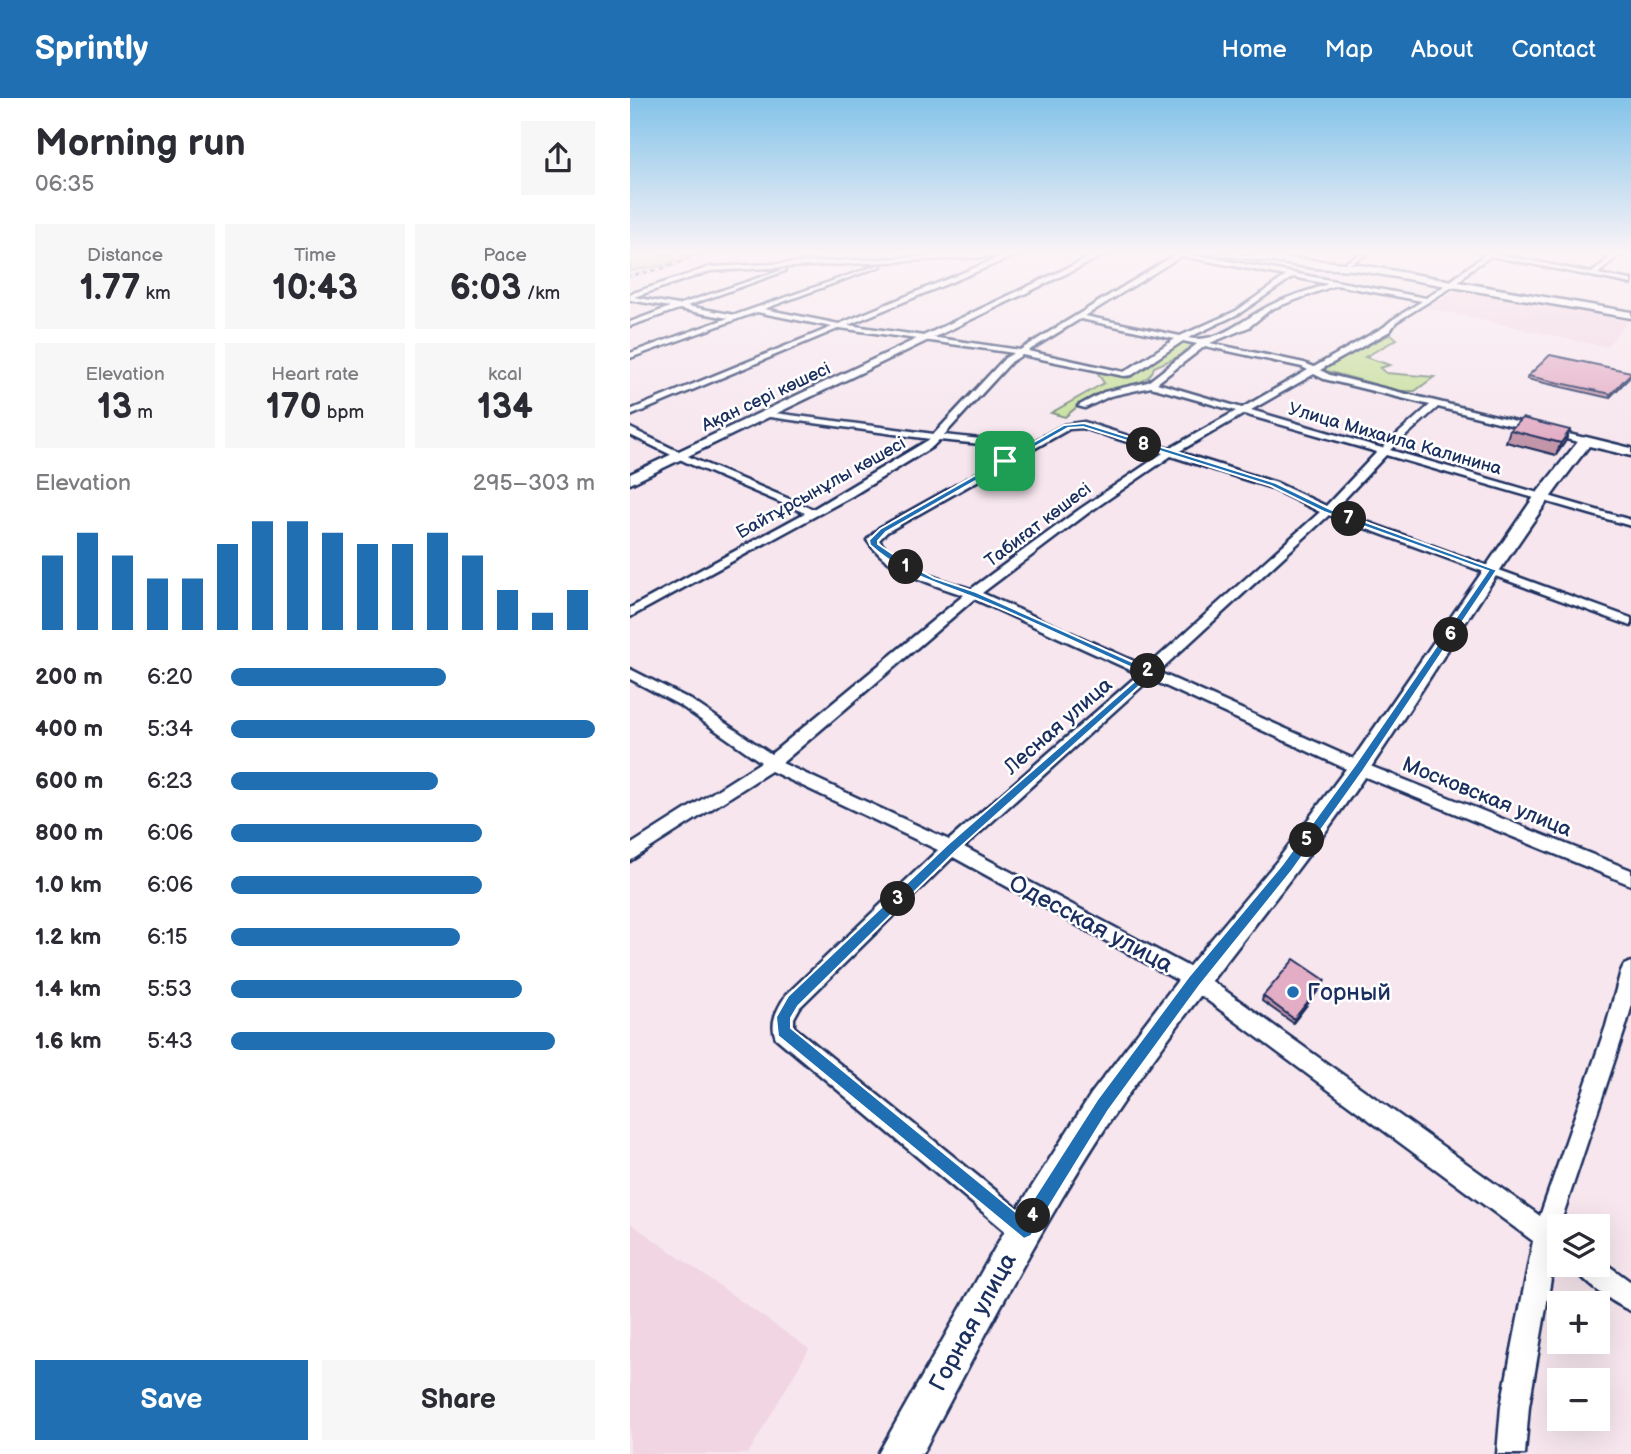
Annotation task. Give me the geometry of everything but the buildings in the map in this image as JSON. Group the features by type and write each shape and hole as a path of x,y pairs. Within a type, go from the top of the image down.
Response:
{"street":[{"path":"630,324 652,316"},
{"path":"732,316 736,317"},
{"path":"790,316 1020,352 1124,374 1184,337 1230,316"},
{"path":"630,413 863,316"},
{"name":"Ақан сері көшесі","path":"630,480 974,316"},
{"path":"1082,405 1107,394 1151,384 1205,342 1246,326 1258,316"},
{"name":"Табиғат көшесі","path":"630,854 770,764 973,594 1084,511 1169,453 1387,329 1401,316"},
{"path":"630,356 736,317"},
{"path":"1081,317 1205,342 1313,370 1327,377 1631,452"},
{"name":"Байтұрсынұлы көшесі","path":"630,613 848,494 929,445 994,373 1020,352 1081,317"},
{"name":"Улица Михаила Калинина","path":"1151,384 1631,523"},
{"name":"Лесная улица","path":"1024,1230 783,1031 783,1017 793,1001 951,848 1327,511 1383,452 1437,403"},
{"path":"770,414 999,444"},
{"name":"Московская улица","path":"1169,453 1084,425 1067,427 883,530 873,540 874,545 931,580 973,594 1359,768 1631,878"},
{"path":"630,431 694,462 812,512"},
{"name":"Горная улица","path":"899,1454 1024,1230 1102,1105 1195,980 1286,868 1359,768 1541,497 1586,441"},
{"path":"1169,453 1273,485 1327,511 1631,622"},
{"name":"Одесская улица","path":"630,673 686,703 758,752 770,764 951,848 1195,980 1547,1236"},
{"path":"1560,1214 1631,971"},
{"path":"1511,1454 1515,1406 1547,1262"},
{"path":"1603,1277 1631,1298"}],"shaded area":[{"path":"1465,316 1631,318 1606,347"},
{"path":"630,1223 809,1349 748,1454 630,1454"}],"green space":[{"path":"1391,334 1397,339 1365,357 1390,365 1380,368 1386,373 1434,377 1415,391 1399,391 1323,370 1343,357"},
{"path":"1185,339 1197,342 1185,354 1154,367 1151,374 1137,384 1092,397 1065,417 1051,413 1104,383 1097,372 1129,378"}],"place":[{"name":"Горный","path":"1293,992"}],"route":[{"path":"1084,425 1273,485 1327,511 1493,570 1441,650 1286,868 1195,980 1102,1105 1024,1230 783,1031 783,1017 793,1001 951,848 1150,672 973,594 931,580 874,545 873,540 883,530 1005,461 1067,427 1084,425"}]}
